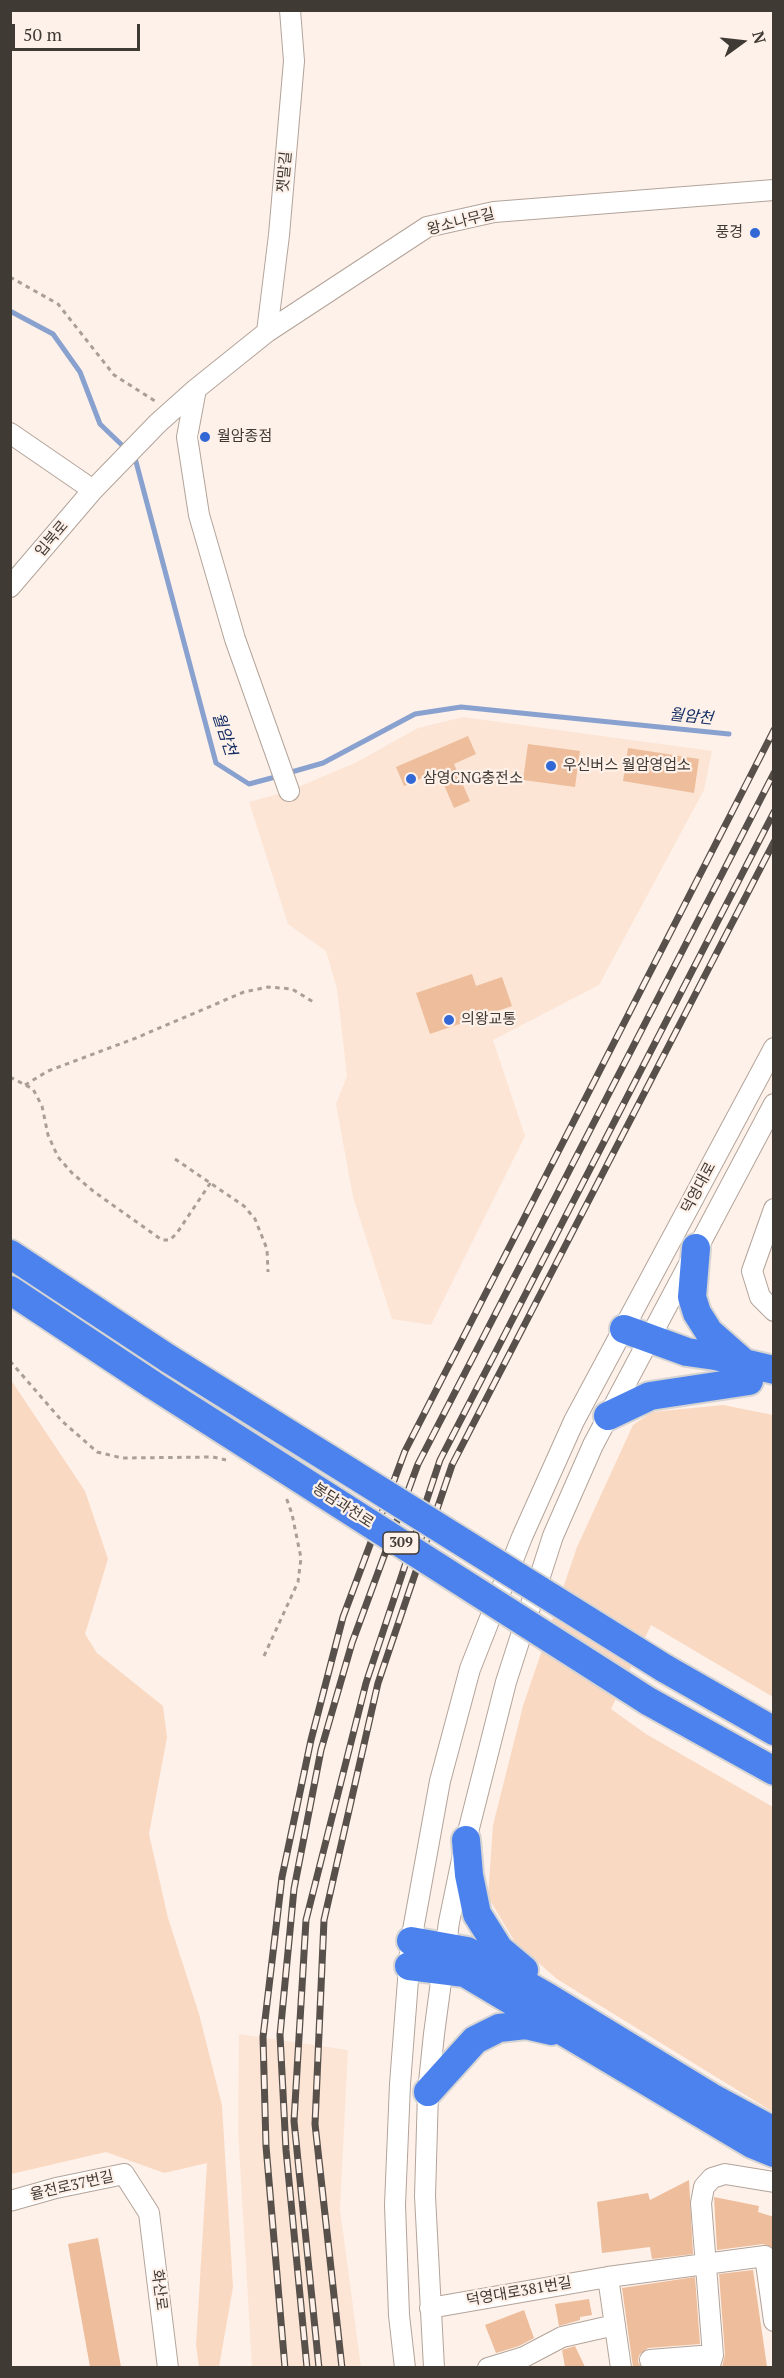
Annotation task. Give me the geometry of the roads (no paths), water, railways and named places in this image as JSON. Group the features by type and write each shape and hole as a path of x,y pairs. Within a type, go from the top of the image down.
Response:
{"highway":[{"path":"696,1248 692,1297 697,1313 709,1332 760,1376"},
{"name":"309","path":"10,1254 169,1359 664,1668 774,1731"},
{"name":"봉담과천로","path":"10,1290 153,1385 648,1701 774,1771"},
{"path":"636,1334 687,1352 712,1370 760,1376"},
{"path":"608,1416 650,1396 760,1376"},
{"path":"466,1840 469,1875 477,1914 500,1949 531,1976 549,1998"},
{"path":"410,1954 444,1958 467,1951 711,2097 774,2131"},
{"path":"444,1958 566,2034 752,2144 774,2153"},
{"path":"428,2092 476,2040 500,2028 526,2025 566,2034"}],"street":[{"name":"잿말길","path":"267,332 279,235 294,60 290,10"},
{"name":"왕소나무길","path":"165,417 196,388 267,332 427,227 494,212 774,190"},
{"path":"196,388 187,436 199,515 234,639 289,791"},
{"name":"입북로","path":"10,587 93,490 165,417"},
{"path":"10,433 93,490"},
{"name":"덕영대로","path":"636,1334 774,1048"},
{"name":"덕영대로","path":"636,1334 696,1248 774,1104"},
{"path":"774,1209 752,1271 760,1297 774,1311"},
{"path":"434,2367 425,2196 428,2092 444,1958 466,1840 506,1682 550,1547 593,1445 608,1416 636,1334"},
{"path":"405,2367 399,2314 395,2205 400,2084 410,1954 440,1781 470,1670 522,1537 570,1431 636,1334"},
{"name":"율전로37번길","path":"10,2201 56,2188 124,2174 149,2213"},
{"path":"650,2360 711,2361 708,2264 701,2203 704,2187 712,2178 725,2174 774,2182"},
{"name":"화산로","path":"149,2213 168,2367"},
{"name":"덕영대로381번길","path":"430,2308 608,2277 769,2256 773,2316"},
{"path":"608,2277 621,2367"},
{"path":"488,2367 524,2357 562,2337 615,2325"}],"waterway":[{"name":"월암천","path":"10,311 53,334 80,372 100,424 126,449"},
{"name":"월암천","path":"133,455 216,763 249,784 279,776"},
{"name":"월암천","path":"288,773 323,763 415,714 461,707 729,734"}],"railway":[{"path":"285,2368 266,2146 263,2037 282,1877 311,1740 343,1617 405,1451 774,730"},
{"path":"307,2368 286,2150 280,2035 294,1889 321,1750 352,1643 418,1464 774,773"},
{"path":"319,2368 294,2121 306,1920 366,1683 440,1460 774,812"},
{"path":"342,2368 315,2124 324,1920 378,1683 452,1465 774,842"}],"place":[{"name":"풍경","path":"755,233"},
{"name":"월암종점","path":"205,437"},
{"name":"우신버스 월암영업소","path":"551,766"},
{"name":"삼영CNG충전소","path":"411,779"},
{"name":"의왕교통","path":"449,1020"}]}
